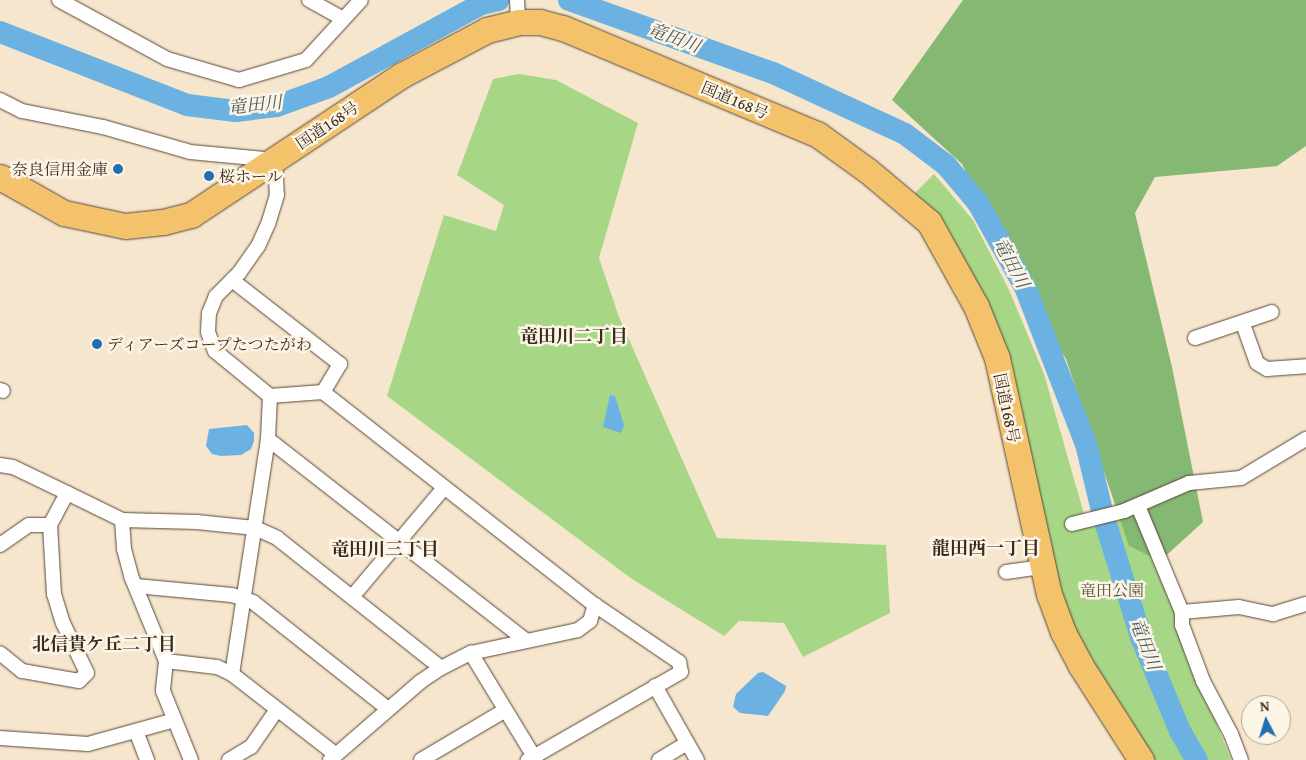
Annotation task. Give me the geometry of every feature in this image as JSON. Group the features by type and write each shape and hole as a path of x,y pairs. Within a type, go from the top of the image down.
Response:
{"highway":[{"name":"国道168号","path":"0,177 64,213 125,226 163,222 191,215 402,74 487,30 518,9 540,22 563,28 817,134 867,170 929,222 976,306 996,358 1042,567 1063,632 1141,760"}],"street":[{"path":"59,0 167,59 240,80 306,60 342,18 361,0"},
{"path":"310,0 342,18"},
{"path":"0,100 22,112 103,127 190,152 275,160 276,195 268,224 258,246 232,280 216,296 208,313 208,332 214,351 270,396 323,392 443,489 595,605 679,662 681,672 533,759 471,653"},
{"path":"232,280 340,364 323,392"},
{"path":"1195,338 1243,324 1272,312"},
{"path":"1243,324 1257,363 1267,369 1306,366"},
{"path":"232,674 246,599 256,528 268,439 270,396"},
{"path":"268,439 525,640"},
{"path":"1072,524 1124,511 1189,483 1241,478 1306,439"},
{"path":"0,465 13,466 122,520 197,522 256,528 277,538 441,668"},
{"path":"352,597 443,489"},
{"path":"0,653 22,671 79,681 87,673 54,594 50,525 67,493"},
{"path":"1138,506 1182,612 1182,626 1203,681 1231,734 1241,760"},
{"path":"122,520 124,549 136,586 166,661 163,691 191,760"},
{"path":"0,545 30,525 50,525"},
{"path":"1006,572 1042,567"},
{"path":"136,586 246,599 388,709"},
{"path":"1182,612 1240,607 1272,614 1306,604"},
{"path":"166,661 217,667 232,674 332,757 388,709 441,668 471,653 578,630 590,622 595,605"},
{"path":"655,686 686,744 697,760"},
{"path":"229,760 251,747 276,711"},
{"path":"420,760 504,711"},
{"path":"0,738 88,744 175,720"},
{"path":"136,732 147,760"},
{"path":"659,760 686,744"}],"green space":[{"path":"963,0 1306,0 1306,146 1277,166 1155,177 1135,213 1172,367 1203,522 1160,561 1129,546 1066,359 1039,315 962,164 892,100"},
{"path":"519,74 556,80 638,123 599,258 619,317 717,538 886,545 890,613 803,657 784,623 739,621 724,636 632,579 387,396 444,215 496,231 504,205 457,175 493,79"},
{"name":"竜田公園","path":"934,174 973,220 1009,290 1044,374 1088,528 1137,515 1167,579 1177,624 1231,760 1152,760 1060,608 1010,381 912,196"}],"water":[{"path":"610,395 615,396 624,425 621,433 603,427"},
{"path":"247,425 254,433 254,441 251,449 241,455 221,456 212,454 206,446 209,429"},
{"path":"763,672 786,686 785,691 768,716 740,713 733,707 736,694 758,673"}],"waterway":[{"name":"竜田川","path":"0,32 187,105 236,111 277,106 329,87 481,4 499,0"},
{"name":"竜田川","path":"569,0 773,73 905,134 946,165 978,203 1025,287 1086,444 1103,515 1141,637 1180,731 1197,760"}],"place":[{"name":"奈良信用金庫","path":"118,169"},
{"name":"桜ホール","path":"209,176"},
{"name":"ディアーズコープたつたがわ","path":"97,344"}],"district":[{"name":"竜田川二丁目","path":"574,336"},
{"name":"龍田西一丁目","path":"986,548"},
{"name":"竜田川三丁目","path":"385,549"},
{"name":"北信貴ケ丘二丁目","path":"104,644"}]}
